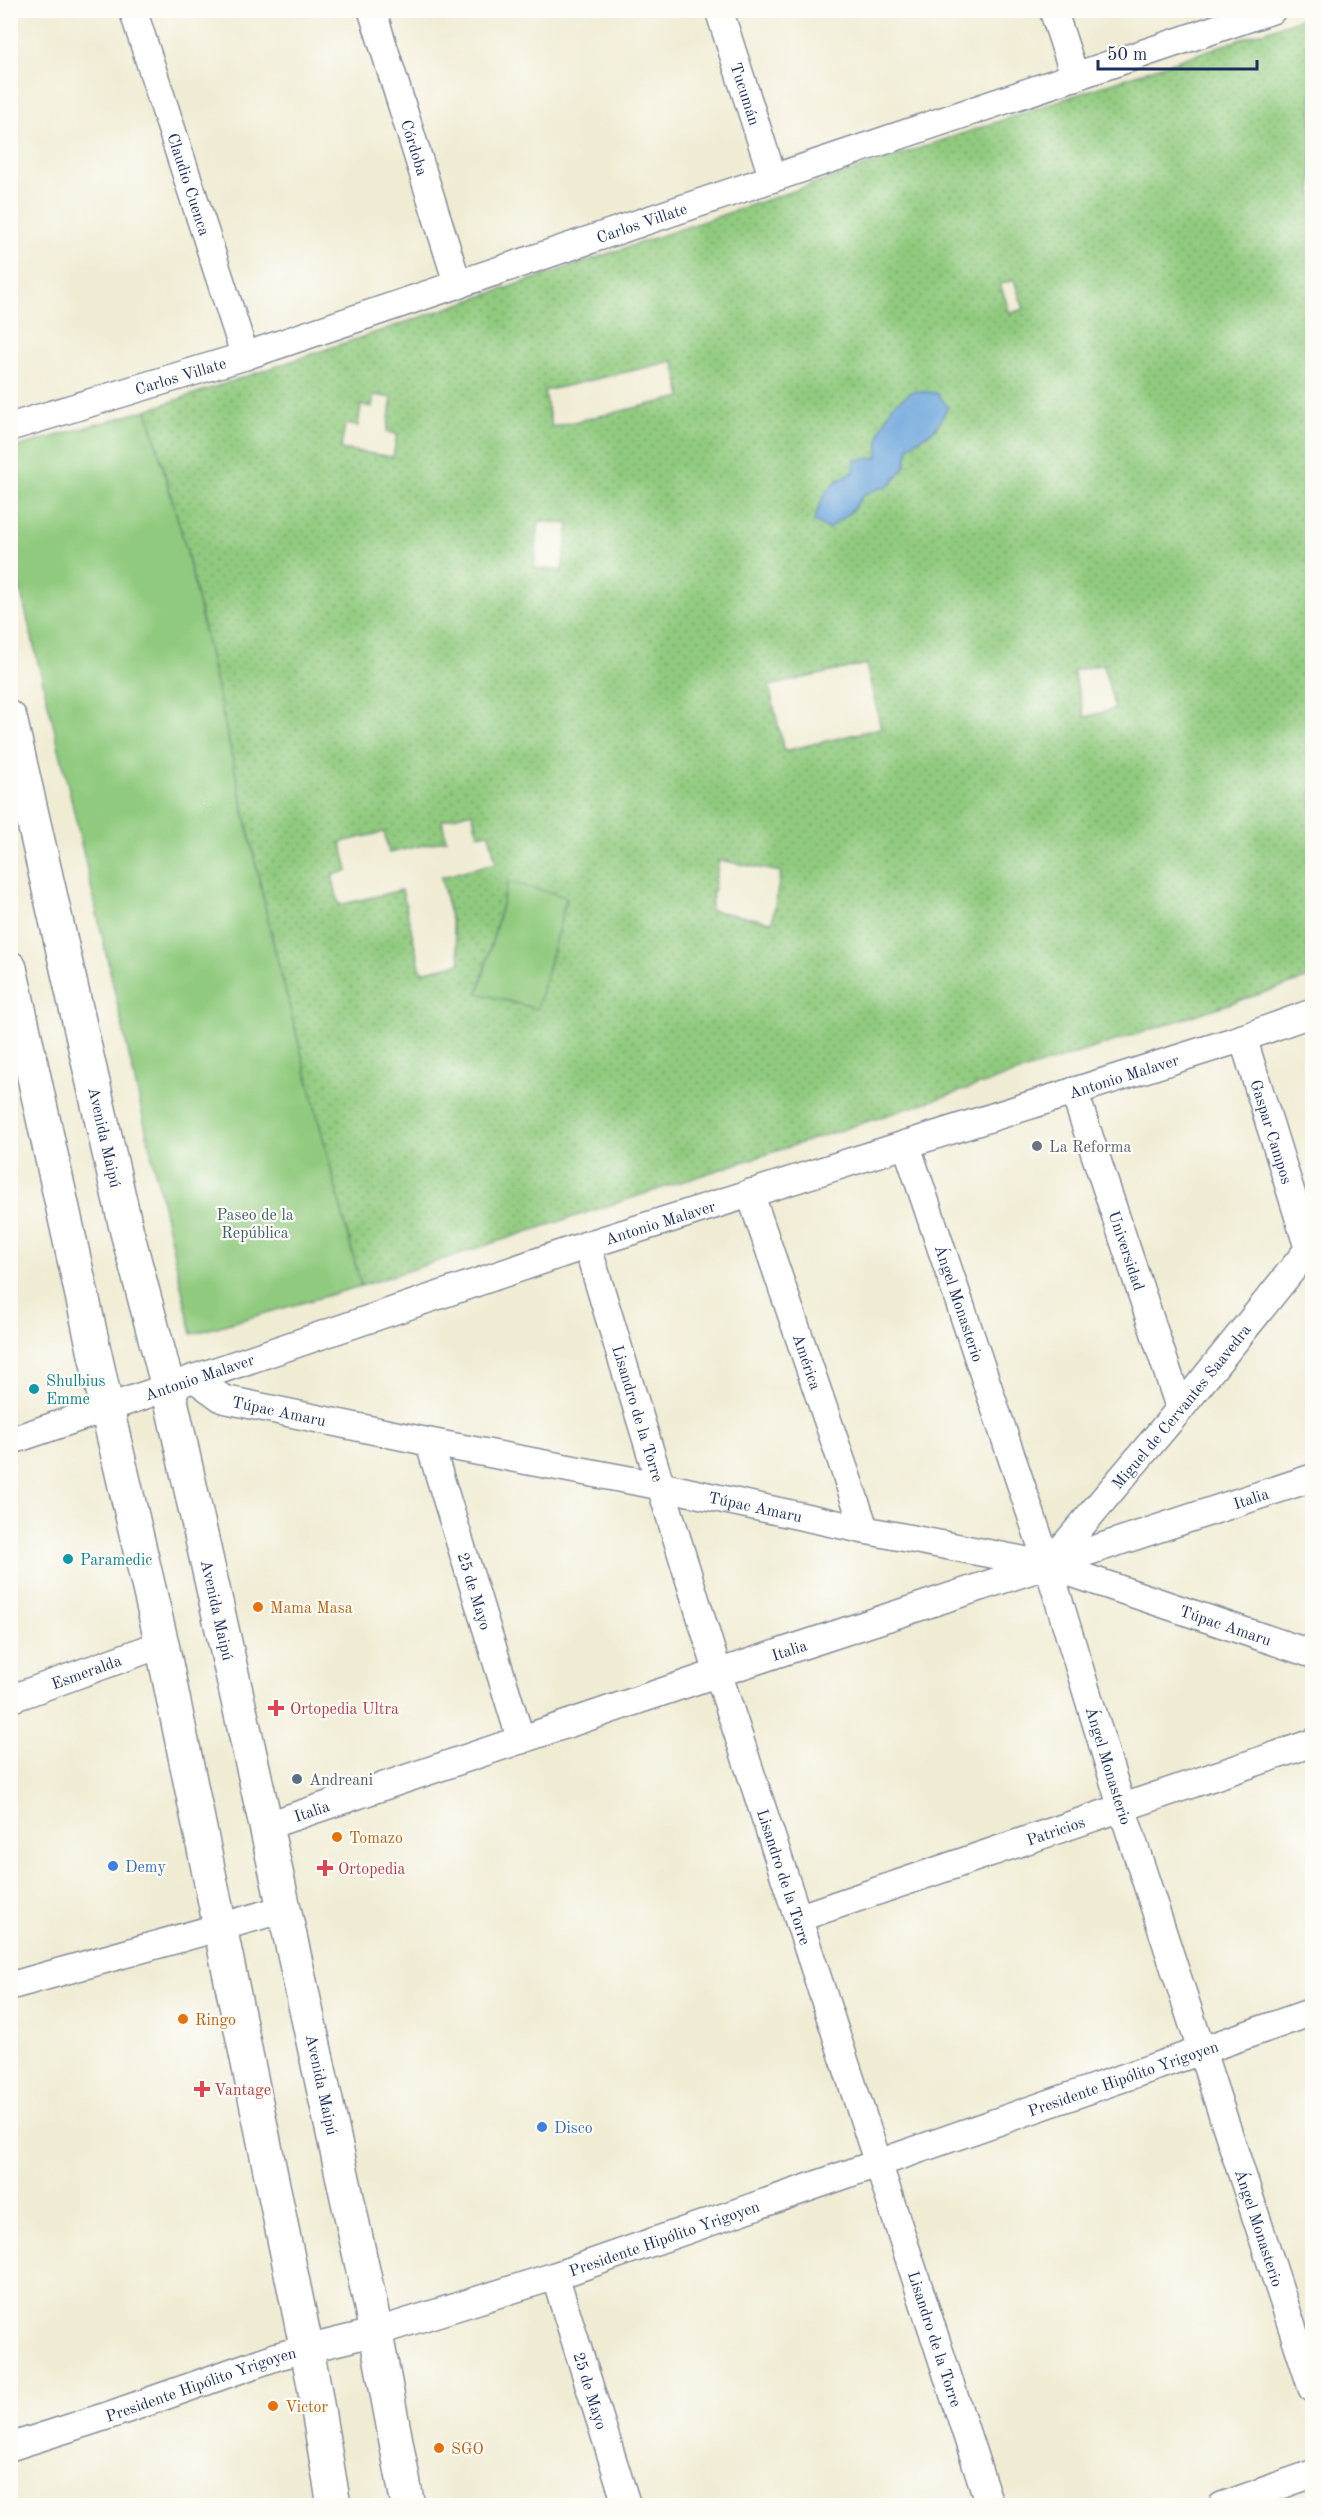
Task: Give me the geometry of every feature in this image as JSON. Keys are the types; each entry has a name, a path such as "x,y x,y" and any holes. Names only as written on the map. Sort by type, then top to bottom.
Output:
{"main road":[{"name":"Avenida Maipú","path":"10,718 126,1232 181,1382 266,1826 376,2332 408,2505"},
{"path":"10,968 107,1409 162,1644 306,2349 334,2505"}],"street":[{"name":"Claudio Cuenca","path":"133,10 245,356"},
{"name":"Córdoba","path":"372,10 458,285"},
{"name":"Tucumán","path":"719,10 773,178"},
{"path":"1053,10 1075,77"},
{"name":"Carlos Villate","path":"10,427 245,356 1272,10"},
{"name":"Antonio Malaver","path":"10,1441 588,1245 1243,1038 1312,1013"},
{"name":"Gaspar Campos","path":"1243,1038 1311,1251"},
{"name":"Universidad","path":"1074,1091 1180,1409"},
{"name":"Ángel Monasterio","path":"906,1144 1048,1565 1122,1808 1312,2388"},
{"name":"América","path":"750,1193 865,1530"},
{"name":"Lisandro de la Torre","path":"588,1245 718,1673 990,2505"},
{"name":"Miguel de Cervantes Saavedra","path":"1048,1565 1311,1251"},
{"name":"Túpac Amaru","path":"181,1382 223,1399 1048,1565 1312,1654"},
{"name":"25 de Mayo","path":"429,1442 521,1740"},
{"name":"Italia","path":"266,1826 718,1673 1312,1478"},
{"name":"Esmeralda","path":"10,1700 162,1644"},
{"name":"Patricios","path":"798,1918 1312,1743"},
{"path":"10,1986 284,1909"},
{"name":"Presidente Hipólito Yrigoyen","path":"10,2447 278,2356 376,2332 555,2276 1312,2012"},
{"name":"25 de Mayo","path":"555,2276 627,2505"},
{"path":"1222,2505 1312,2474"}],"green space":[{"path":"1312,15 1312,977 361,1286 273,942 187,552 147,410","holes":["1014,280 1024,309 1010,313 1000,284","674,361 682,397 552,427 544,391","374,395 392,398 387,432 397,434 393,457 341,449 345,424 358,426 361,405 372,407","935,429 909,446 905,467 890,485 864,493 851,512 837,480 878,457 880,432","539,521 569,524 562,571 534,568","866,664 881,728 784,751 769,686","1103,664 1115,709 1085,717 1073,671","472,812 478,835 489,833 496,863 441,877 461,963 421,972 402,890 339,905 332,875 348,871 341,842 384,832 389,853 446,840 442,820","719,860 781,872 772,922 710,910","508,882 567,897 537,1009 478,993"]},
{"name":"Paseo de la República","path":"147,410 187,552 273,942 361,1286 192,1334 68,785 11,552 10,449"},
{"path":"508,881 567,897 537,1010 478,994"}],"water":[{"path":"913,391 937,393 948,407 935,429 909,446 905,467 890,485 864,494 851,511 828,529 814,521 827,491 845,476 854,472 855,460 878,457 880,432 892,406"}],"place":[{"name":"La Reforma","path":"1037,1146"},
{"name":"Shulbius Emme","path":"34,1389"},
{"name":"Paramedic","path":"68,1559"},
{"name":"Mama Masa","path":"258,1607"},
{"name":"Ortopedia Ultra","path":"276,1708"},
{"name":"Andreani","path":"297,1779"},
{"name":"Tomazo","path":"337,1837"},
{"name":"Demy","path":"113,1866"},
{"name":"Ortopedia","path":"325,1868"},
{"name":"Ringo","path":"183,2019"},
{"name":"Vantage","path":"202,2089"},
{"name":"Disco","path":"542,2127"},
{"name":"Victor","path":"273,2406"},
{"name":"SGO","path":"439,2448"}]}
